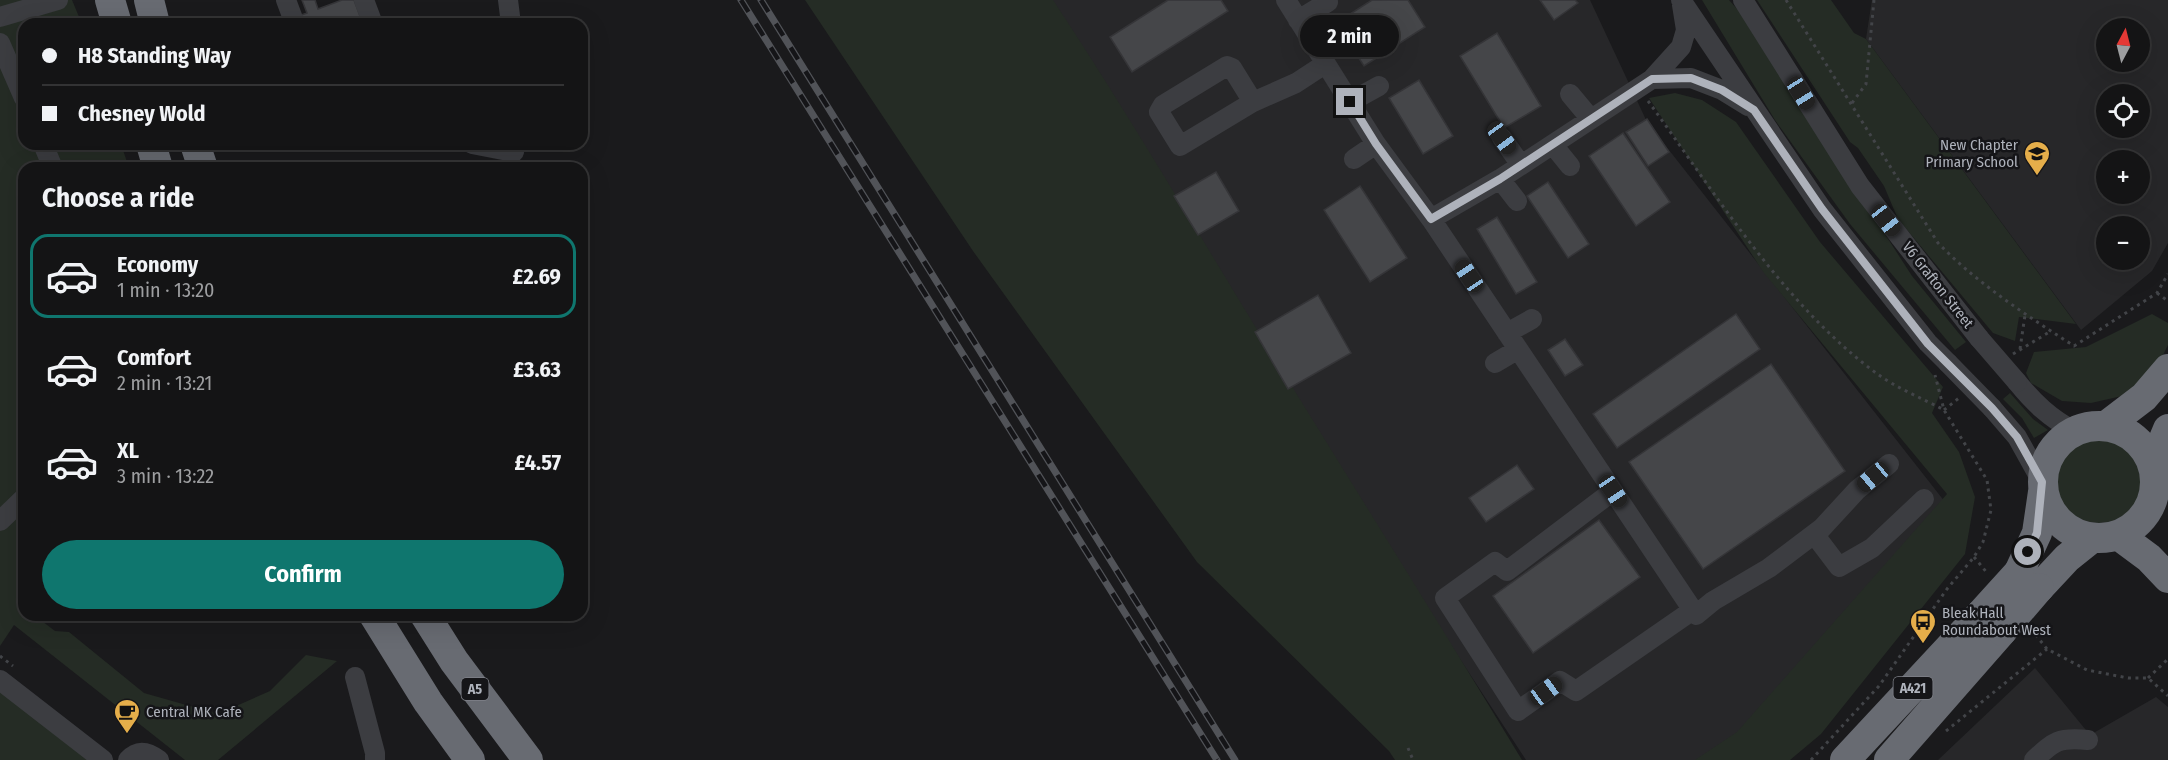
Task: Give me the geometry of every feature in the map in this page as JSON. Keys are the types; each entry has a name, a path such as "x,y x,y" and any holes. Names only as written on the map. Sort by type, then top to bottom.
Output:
{"highway":[{"path":"110,0 115,18"},
{"path":"149,0 154,18"},
{"path":"2106,426 2144,397 2168,369"},
{"path":"2074,431 2106,426 2121,430 2135,439 2146,451 2168,520"},
{"name":"A421","path":"2029,580 2105,537 2133,527 2145,514 2153,498 2154,473 2168,429"},
{"name":"A421","path":"1889,760 2002,623 2029,580 2037,533 2044,466 2051,452 2061,440 2074,431"},
{"path":"2043,487 2049,509 2060,523 2074,533 2105,537 2150,558 2168,578"},
{"path":"378,621 428,702 470,760"},
{"name":"A5","path":"429,621 454,661 528,760"},
{"name":"A421","path":"1845,760 2002,623"}],"street":[{"path":"286,0 293,18"},
{"path":"364,0 371,18"},
{"path":"508,0 511,18"},
{"path":"1286,0 1376,144 1431,219 1696,615 1713,601 1769,568 1814,534 1857,490 1889,464"},
{"path":"1431,219 1500,179 1645,84 1681,47 1686,30 1681,0"},
{"path":"1681,0 1822,209 1928,344 1992,408 2017,437 2043,487"},
{"name":"V6 Grafton Street","path":"1743,0 1860,186 1979,338 2038,407 2054,420 2074,431"},
{"path":"0,18 52,1"},
{"path":"1298,20 1328,2"},
{"path":"0,43 18,84"},
{"path":"1253,102 1232,68 1227,66 1163,105 1159,112 1180,146 1253,102 1296,83 1325,64"},
{"path":"1645,84 1691,78 1722,90 1754,110"},
{"path":"1350,102 1379,86"},
{"path":"1570,94 1590,118"},
{"path":"1502,138 1521,165"},
{"path":"1354,159 1376,144"},
{"path":"1553,145 1569,166"},
{"path":"1500,179 1516,201"},
{"path":"1507,333 1532,319"},
{"path":"1495,363 1517,350"},
{"path":"1613,491 1508,572 1495,562 1445,598 1518,711 1560,681 1575,691 1693,610"},
{"path":"1814,534 1839,567 1872,548 1924,499"},
{"path":"0,521 18,504"},
{"path":"355,677 375,760"},
{"path":"0,680 103,760"},
{"path":"2034,760 2054,741 2071,738 2088,740"},
{"path":"128,760 134,753 142,752 151,754 159,760"}],"path":[{"path":"1786,0 1938,243 1960,265 2025,314 2074,346 2157,293 2168,274"},
{"path":"1852,104 1866,84 1874,0"},
{"path":"1645,84 1783,285 1844,346 1878,374 1944,410 1987,480 1991,510 1983,542 1974,557 1947,589 1879,686 1810,760"},
{"path":"2157,293 2168,301"},
{"path":"2025,314 2020,349 2050,331"},
{"path":"1974,557 1989,575"},
{"path":"2002,623 2087,670 2128,678 2148,678 2168,696"},
{"path":"1939,738 1972,708 2047,649"},
{"path":"2148,678 2168,659"},
{"path":"1407,748 1413,760"}],"shaded area":[{"path":"0,0 72,0 80,18 18,18 18,150 123,150 127,162 18,162 18,621 42,621 55,631 69,632 144,693 218,714 270,691 306,655 337,661 218,760 185,760 14,625 0,646"},
{"path":"805,0 1053,0 1136,130 1522,760 1395,760 1389,751 1197,562 973,251"},
{"path":"1048,0 1590,0 1647,122 1945,502 1738,734 1699,760 1526,760 1288,396"},
{"path":"1702,0 1729,0 1746,19 1912,276 1966,342 1955,350 1850,224 1775,120"},
{"path":"1757,0 1831,0 1854,33 1866,39 2076,324 2019,317 2015,341 1993,333 1898,219 1884,186 1858,148 1850,142"},
{"name":"New Chapter Primary School","path":"1872,0 2168,0 2168,243 2152,271 2081,330 1866,39"},
{"path":"1675,93 1702,100 1736,122 1820,242 1943,387 1932,413 1959,452 1975,497 1965,554 1821,734 1790,760 1695,760 1737,732 1947,494 1764,273 1649,98"},
{"path":"2152,314 2168,323 2168,345 2156,369 2122,396 2091,403 2062,401 2031,383 2026,373 2034,352 2086,347"},
{"path":"2010,393 2033,419 2048,430 2034,438 2022,418 2003,399"},
{"path":"2099,435 2124,442 2136,454 2143,479 2136,504 2124,516 2099,523 2074,516 2062,504 2055,479 2062,454 2074,442"},
{"path":"2035,668 2090,735 2156,697 2168,707 2168,760 1938,760"},
{"path":"0,680 89,760 0,760"}],"building":[{"path":"302,0 315,0 318,9 342,0 354,0 361,18 296,17 307,13"},
{"path":"1168,0 1221,0 1228,11 1132,72 1110,37"},
{"path":"1372,0 1408,0 1425,27 1364,66 1336,23"},
{"path":"1540,0 1575,0 1578,3 1554,20"},
{"path":"1497,33 1541,106 1504,128 1460,56"},
{"path":"1419,80 1453,136 1423,154 1389,98"},
{"path":"1647,119 1669,152 1648,166 1626,132"},
{"path":"1623,133 1670,202 1636,226 1589,156"},
{"path":"1216,172 1239,211 1198,235 1174,196"},
{"path":"1548,182 1589,244 1568,258 1527,196"},
{"path":"1360,186 1407,258 1370,282 1324,210"},
{"path":"1497,217 1537,282 1516,294 1477,229"},
{"path":"1318,295 1351,353 1288,389 1255,332"},
{"path":"1736,314 1760,349 1617,448 1593,414"},
{"path":"1565,339 1583,365 1565,376 1548,350"},
{"path":"1771,364 1845,471 1703,569 1629,462"},
{"path":"1517,465 1534,489 1486,522 1469,498"},
{"path":"1599,520 1640,577 1533,653 1493,596"}],"railway":[{"path":"741,0 1217,760"},
{"path":"761,0 1235,760"}],"place":[{"name":"New Chapter Primary School","path":"2037,177"},
{"name":"Bleak Hall Roundabout West","path":"1923,645"},
{"name":"Central MK Cafe","path":"127,735"}],"route":[{"path":"1350,102 1376,144 1431,219 1500,179 1652,79 1691,78 1722,90 1754,110 1822,209 1928,344 1992,408 2017,437 2042,482 2043,492 2037,533 2028,552"}]}
